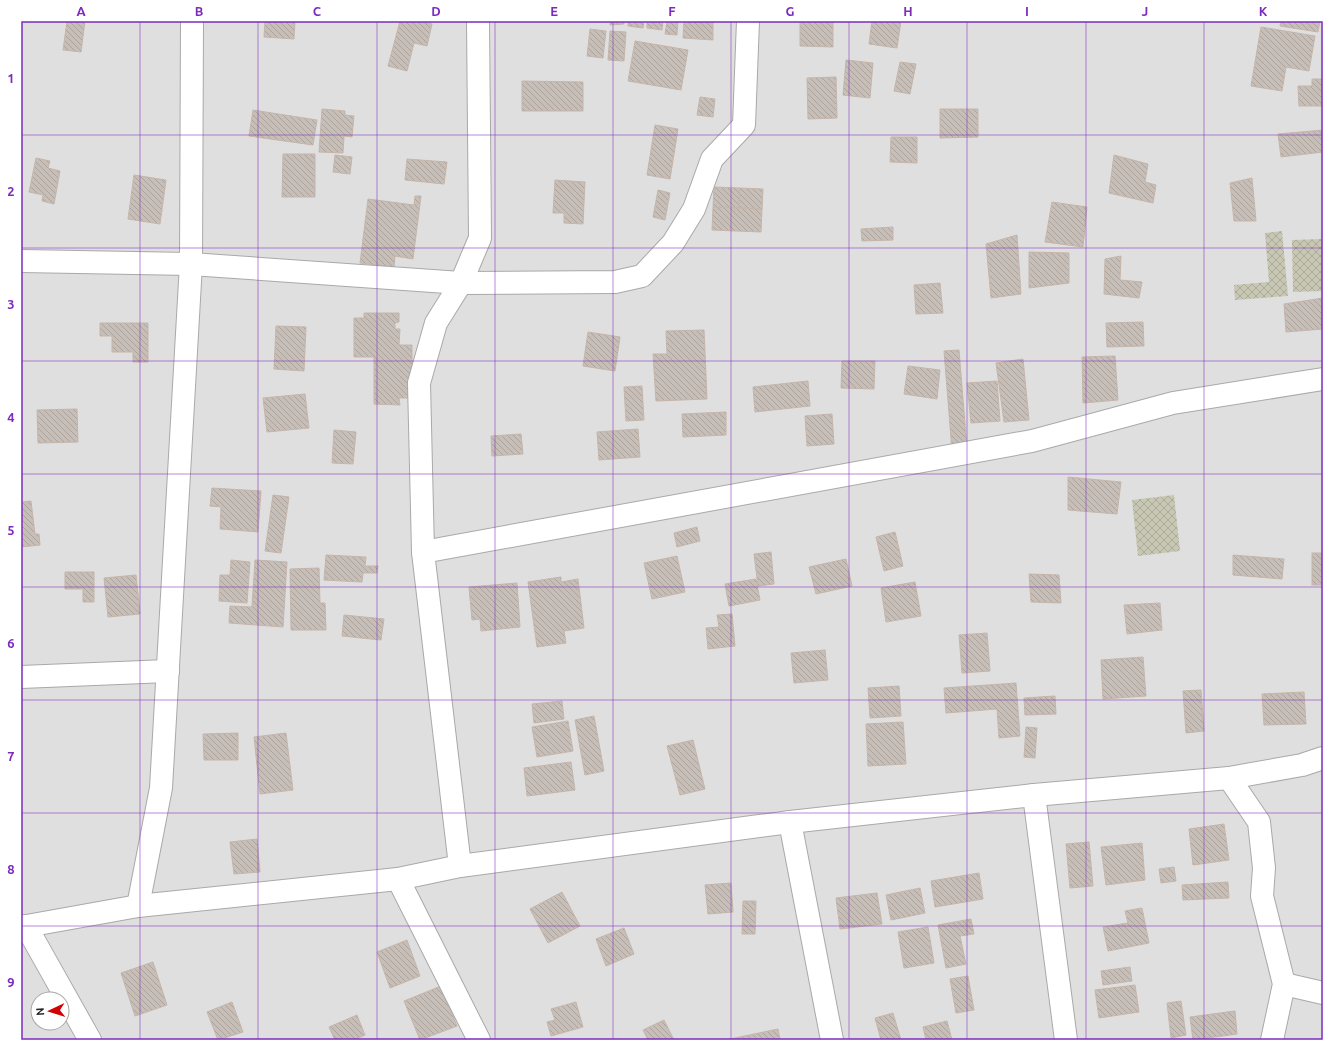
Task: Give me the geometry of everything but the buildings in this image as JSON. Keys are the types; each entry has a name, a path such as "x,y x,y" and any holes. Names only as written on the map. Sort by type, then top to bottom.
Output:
{"street":[{"path":"138,906 161,788 191,264 192,21"},
{"path":"460,866 423,552 419,383 436,323 461,283 480,238 478,21"},
{"path":"21,261 191,264 461,283 615,282 642,276 673,243 694,209 712,159 744,125 748,21"},
{"path":"423,552 1032,441 1173,403 1323,379"},
{"path":"21,677 168,671"},
{"path":"90,1040 23,926 138,906 398,879 460,866 790,822 1034,795 1229,778 1302,765 1323,758"},
{"path":"1229,778 1259,822 1264,868 1262,896 1284,984 1272,1040"},
{"path":"1034,795 1066,1040"},
{"path":"790,822 832,1040"},
{"path":"398,879 479,1040"},
{"path":"1284,984 1323,993"}],"shaded area":[{"path":"21,21 1323,21 1323,1040 21,1040"},
{"path":"1282,231 1288,296 1235,300 1234,285 1269,282 1265,233"},
{"path":"1323,239 1323,291 1293,292 1292,240"},
{"path":"1174,495 1180,551 1138,556 1132,500"}]}
